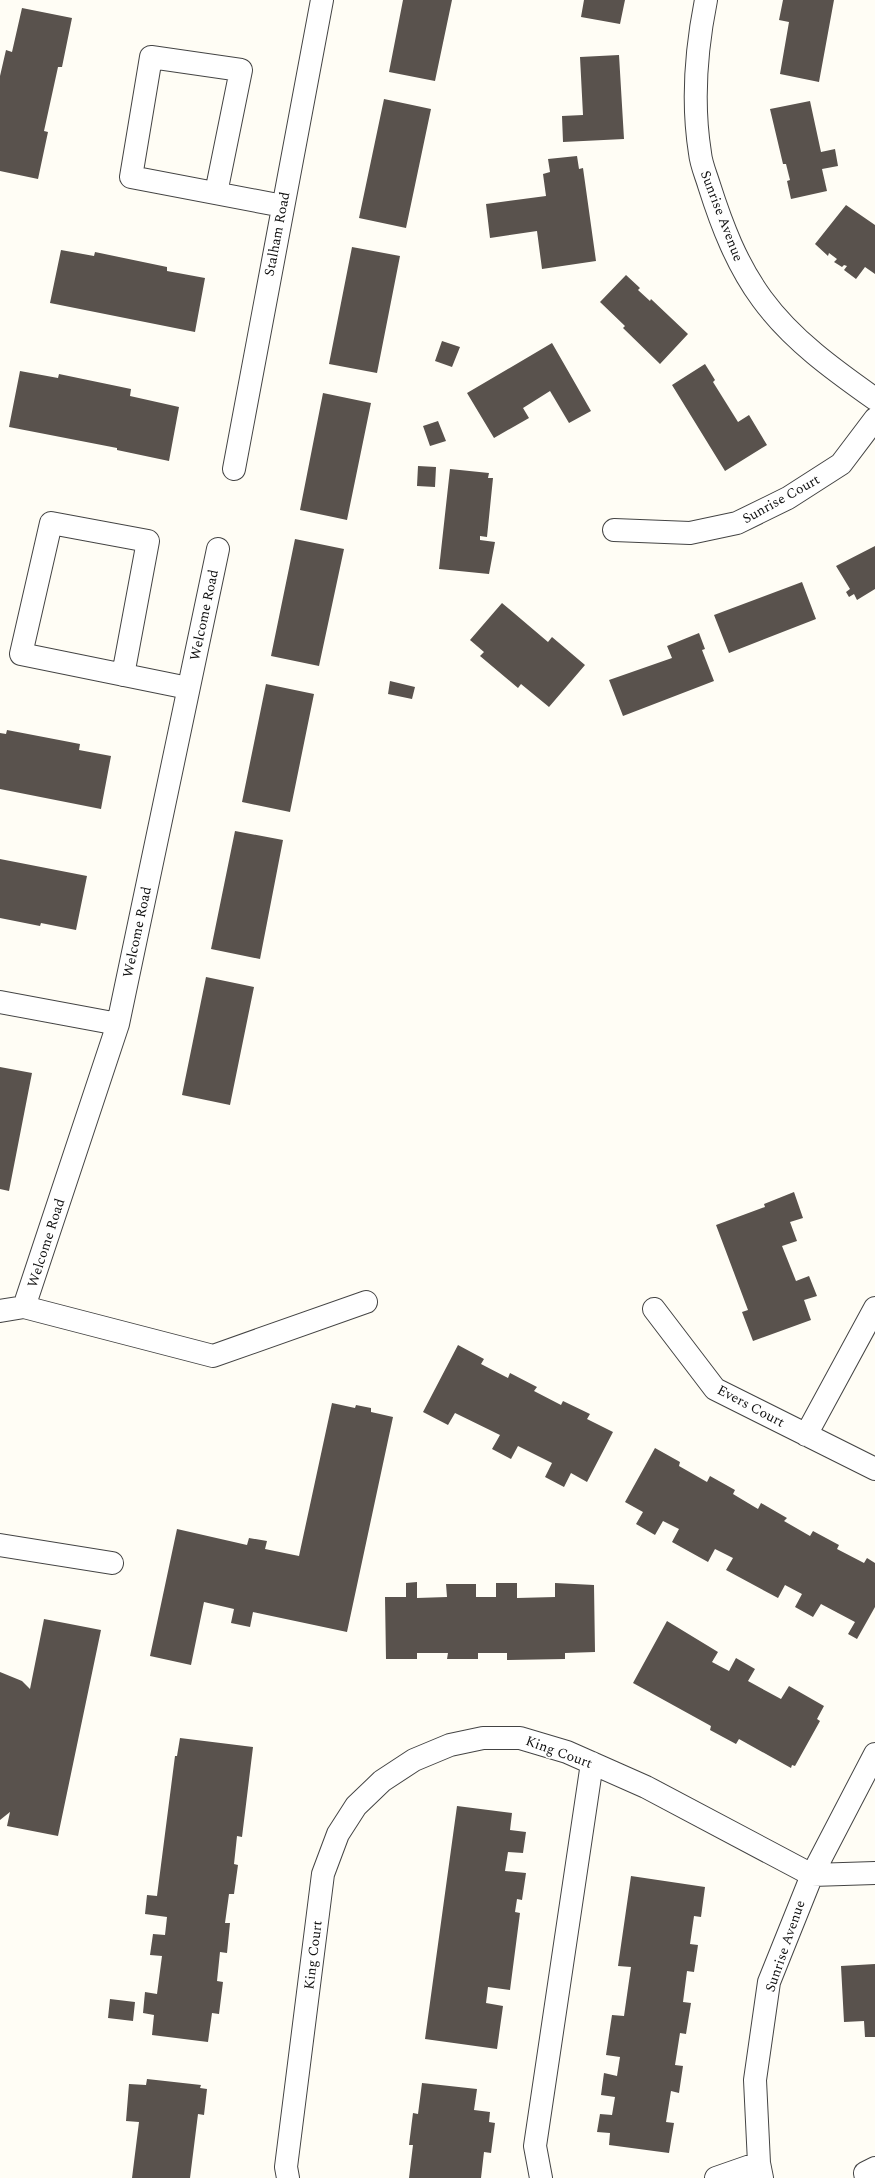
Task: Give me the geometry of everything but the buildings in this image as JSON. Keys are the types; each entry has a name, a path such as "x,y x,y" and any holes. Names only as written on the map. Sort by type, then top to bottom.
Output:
{"street":[{"name":"Stalham Road","path":"234,469 282,206 322,0"},
{"name":"Sunrise Avenue","path":"706,0 695,93 700,154 716,208 737,260 763,300 789,330 831,368 875,399"},
{"path":"216,193 241,70 151,57 131,177 282,206"},
{"name":"Sunrise Court","path":"614,530 690,533 737,523 788,498 841,464 875,419"},
{"path":"123,675 148,541 51,523 21,654 123,675 188,688"},
{"name":"Welcome Road","path":"24,1307 118,1024 218,549"},
{"path":"0,1002 118,1024"},
{"path":"0,1311 24,1307 213,1356 366,1302"},
{"path":"806,1435 875,1308"},
{"name":"Evers Court","path":"654,1309 715,1389 875,1469"},
{"path":"0,1545 112,1563"},
{"name":"King Court","path":"288,2178 286,2167 323,1874 338,1834 356,1806 382,1781 414,1760 450,1745 483,1738 520,1738 567,1752 646,1787 812,1875 875,1873"},
{"name":"Sunrise Avenue","path":"760,2170 755,2080 769,1982 812,1875 875,1754"},
{"path":"541,2178 535,2146 592,1763"},
{"path":"866,2178 865,2173 875,2168"},
{"path":"716,2178 760,2170"}]}
